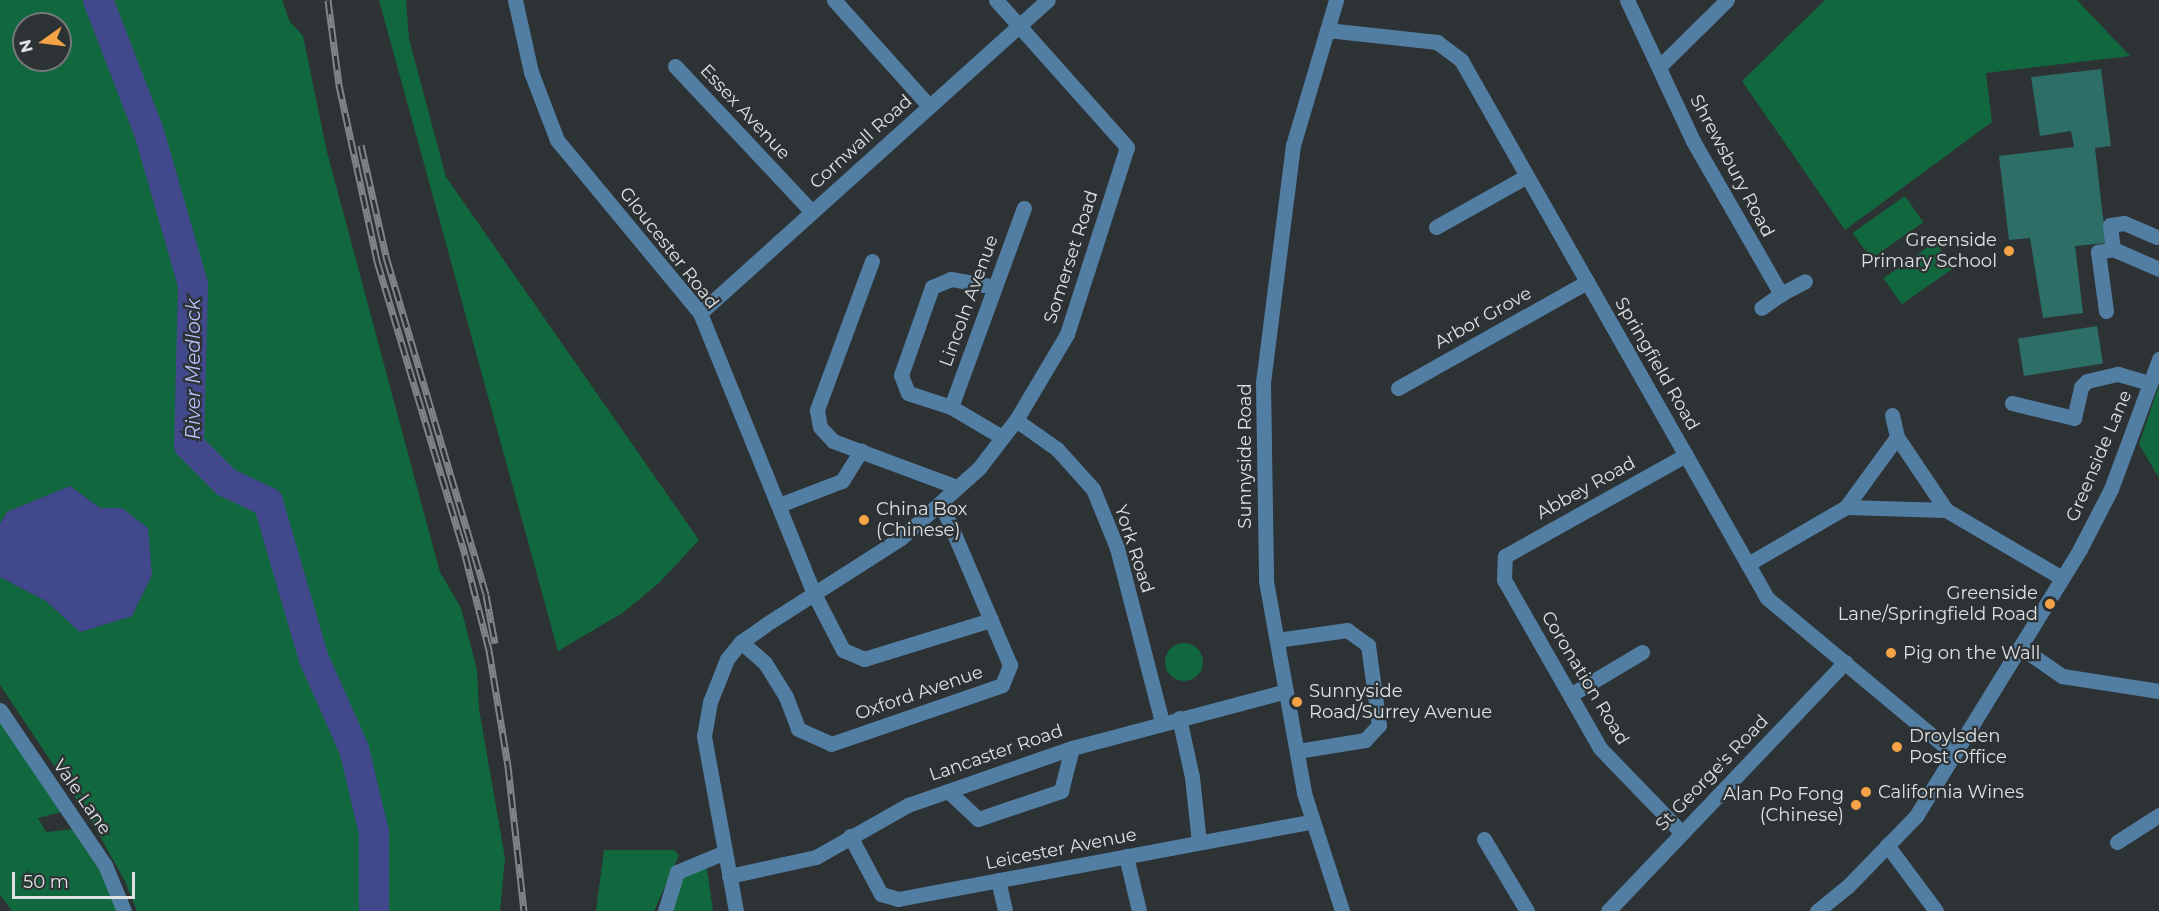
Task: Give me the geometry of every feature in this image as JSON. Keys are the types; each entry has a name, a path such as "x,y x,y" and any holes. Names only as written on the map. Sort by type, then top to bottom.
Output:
{"street":[{"name":"Gloucester Road","path":"515,0 531,72 557,140 700,313 814,594 843,650 864,659 991,620"},
{"path":"834,0 929,106"},
{"name":"Somerset Road","path":"736,911 704,736 717,678 741,642 901,538 979,468 1016,420 1067,334 1127,147 996,0"},
{"name":"Cornwall Road","path":"700,313 1048,0"},
{"name":"Sunnyside Road","path":"1336,0 1293,145 1263,383 1266,581 1297,751 1313,821 1342,911"},
{"name":"Shrewsbury Road","path":"1627,0 1660,66 1693,141 1780,294"},
{"path":"1660,66 1727,0"},
{"name":"Springfield Road","path":"1327,30 1437,42 1461,60 1767,598 1954,754"},
{"name":"Essex Avenue","path":"675,66 812,212"},
{"path":"1436,227 1527,176"},
{"name":"Lincoln Avenue","path":"951,407 1024,208"},
{"path":"2113,249 2110,225 2124,223 2157,237"},
{"path":"2106,311 2098,252 2113,249 2159,269"},
{"path":"872,261 816,410 820,427 833,441 957,487"},
{"path":"995,287 951,279 932,287 901,375 908,393 951,407 1002,437"},
{"path":"1761,308 1780,294 1805,281"},
{"name":"Arbor Grove","path":"1398,388 1587,282"},
{"name":"Greenside Lane","path":"1817,911 1916,816 2062,578 2110,489 2159,359"},
{"path":"2012,403 2074,418 2081,387 2087,381 2118,374 2150,383"},
{"path":"1892,415 1897,437 1946,510 2062,578"},
{"name":"York Road","path":"1016,420 1058,448 1093,489 1117,548 1162,722"},
{"path":"1748,564 1846,507 1897,437"},
{"path":"779,505 842,481 861,452"},
{"name":"Abbey Road","path":"1505,556 1686,454"},
{"name":"Oxford Avenue","path":"741,642 765,663 786,697 798,729 831,744 1002,685 1010,665 941,503"},
{"path":"1846,507 1946,510"},
{"name":"Coronation Road","path":"1505,556 1504,580 1600,748 1682,833"},
{"path":"1277,640 1347,630 1368,645 1379,725 1365,740 1297,751"},
{"path":"2020,647 2062,676 2159,691"},
{"path":"1570,695 1642,652"},
{"name":"St George's Road","path":"1608,911 1845,662"},
{"name":"Lancaster Road","path":"729,876 816,857 908,805 1072,747 1286,691"},
{"name":"Vale Lane","path":"0,710 105,865 124,911"},
{"path":"1179,718 1192,777 1199,842"},
{"path":"948,790 978,819 1061,791 1072,747"},
{"path":"2117,842 2159,815"},
{"name":"Leicester Avenue","path":"850,836 881,894 898,899 1313,821"},
{"path":"1484,839 1527,911"},
{"path":"1887,845 1936,911"},
{"path":"665,911 677,872 725,852"},
{"path":"1126,856 1139,911"},
{"path":"998,880 1005,911"}],"green space":[{"path":"0,0 282,0 290,22 303,36 327,152 440,572 461,608 477,670 479,709 505,858 500,911 137,911 125,881 93,824 0,685 0,577 46,601 80,632 132,616 152,575 123,508 100,508 70,486 7,512 0,524"},
{"path":"379,0 406,0 409,39 446,177 699,540 660,582 624,612 558,651"},
{"path":"1825,0 2077,0 2130,56 1986,73 1992,122 1845,230 1742,81"},
{"path":"1905,196 1923,222 1871,259 1853,233"},
{"path":"1935,242 1953,268 1902,304 1883,278"},
{"path":"2159,385 2159,478 2139,444"},
{"path":"1184,643 1197,649 1203,662 1197,675 1184,681 1171,675 1165,662 1171,649"},
{"path":"0,723 61,812 38,818 46,832 74,829 105,879 117,911 12,911 0,895"},
{"path":"604,850 674,850 679,855 654,911 596,911"},
{"path":"706,863 713,911 671,911 682,879"}],"water":[{"path":"70,486 100,508 122,508 148,528 152,575 132,616 80,632 46,601 0,577 0,524 7,512"}],"building":[{"path":"2101,69 2111,146 2095,148 2106,243 2075,246 2083,313 2043,318 2030,238 2009,240 1999,156 2074,147 2071,131 2040,136 2031,77"},
{"path":"2097,326 2103,364 2024,376 2018,339"}],"waterway":[{"name":"River Medlock","path":"98,0 149,132 193,284 189,445 226,482 268,502 314,659 354,749 374,832 374,911"}],"railway":[{"path":"328,0 339,85 377,261 465,555 489,650 508,766 524,911"},
{"path":"361,145 387,260 486,595 495,643"}],"place":[{"name":"Greenside Primary School","path":"2009,251"},
{"name":"China Box (Chinese)","path":"864,520"},
{"name":"Greenside Lane/Springfield Road","path":"2050,604"},
{"name":"Pig on the Wall","path":"1891,653"},
{"name":"Sunnyside Road/Surrey Avenue","path":"1297,702"},
{"name":"Droylsden Post Office","path":"1897,747"},
{"name":"California Wines","path":"1866,792"},
{"name":"Alan Po Fong (Chinese)","path":"1856,805"}]}
